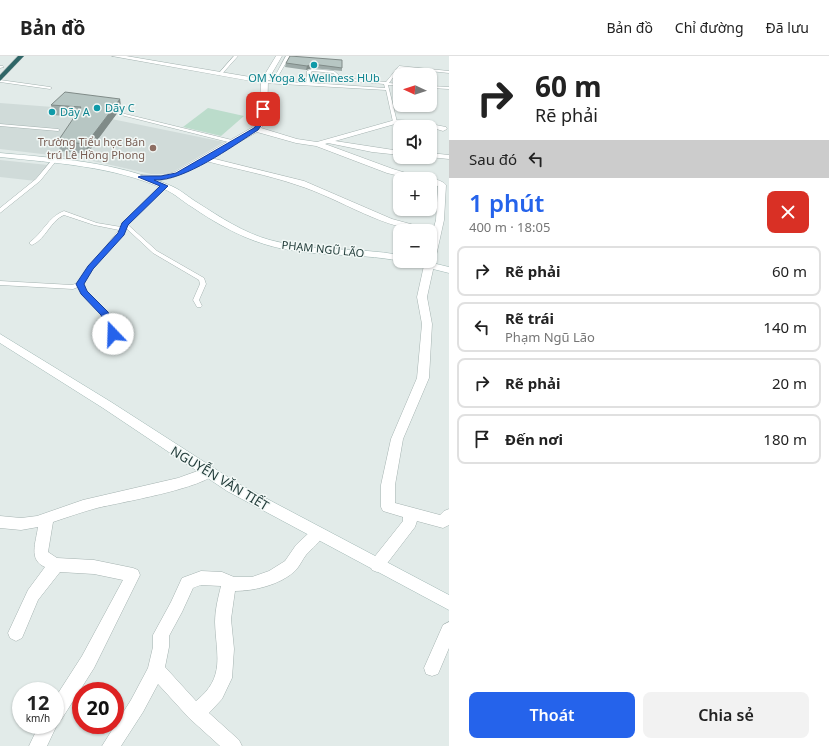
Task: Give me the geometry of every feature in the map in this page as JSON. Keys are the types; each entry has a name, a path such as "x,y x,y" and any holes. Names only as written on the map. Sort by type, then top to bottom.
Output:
{"highway":[{"path":"1,68 11,56"},
{"path":"0,80 21,56"}],"street":[{"path":"115,56 265,81"},
{"path":"141,177 161,178 178,174 256,129 262,120 265,81 279,56"},
{"path":"318,144 393,123"},
{"path":"437,128 443,129"},
{"path":"256,129 296,141 318,144 395,172"},
{"path":"328,142 393,152"},
{"name":"PHẠM NGŨ LÃO","path":"0,155 54,161 141,177 164,186 232,227 270,243 393,257"},
{"path":"437,156 449,158"},
{"path":"206,159 301,183 389,221 400,224"},
{"path":"437,184 442,186 440,220 437,226"},
{"path":"437,265 449,270"},
{"path":"429,268 422,297 428,324 423,378 397,439 388,485 388,507 443,522 449,515"},
{"name":"NGUYỄN VĂN TIẾT","path":"0,338 108,405 209,472 318,534 449,603"},
{"path":"0,522 22,524 47,518 83,506 161,489 196,478 209,472"},
{"path":"377,565 410,523 410,512"},
{"path":"47,518 41,552 42,557 47,561 56,565 94,567 133,575 124,589 88,662 64,700"},
{"path":"111,746 137,706 156,670 161,647 161,635 177,607 187,583 202,578 222,579 229,582 252,584 274,576 290,566 301,550 318,534"},
{"path":"16,633 33,595 56,565"},
{"path":"195,712 209,702 220,690 226,649 222,626 229,582"},
{"path":"432,668 449,630"},
{"path":"156,670 195,712 233,746"},
{"path":"38,746 44,734"}],"lane":[{"path":"220,74 236,56"},
{"path":"265,81 276,77 288,56"},
{"path":"395,120 387,84 399,67 449,72"},
{"path":"309,85 309,71 329,71 334,72 341,79 393,84"},
{"path":"329,71 330,86"},
{"path":"0,80 50,88"},
{"path":"265,81 388,89"},
{"path":"437,87 449,88"},
{"path":"122,114 234,142"},
{"path":"0,125 58,130"},
{"path":"0,211 38,180 54,161"},
{"path":"0,283 73,287 80,284 90,268 124,227 164,186"},
{"path":"32,243 42,237 48,224 59,214 64,213 96,224 124,227 155,252 202,279 203,284 196,300 199,306"},
{"path":"80,284 84,292 105,314 113,334"}],"shaded area":[{"path":"0,103 53,107 224,142 173,172 164,174 151,174 84,159 0,149"},
{"path":"0,160 48,165 36,181 0,177"}],"green space":[{"path":"208,108 244,116 221,136 183,127"}],"building":[{"path":"290,56 342,60 342,68 312,64 307,66 286,63"},
{"path":"65,92 120,99 86,144 58,141 81,107 51,105"}],"place":[{"name":"OM Yoga & Wellness HUb","path":"314,65"},
{"name":"Dãy C","path":"97,108"},
{"name":"Dãy A","path":"52,112"},
{"name":"Trường Tiểu học Bán trú Lê Hồng Phong","path":"153,148"}],"route":[{"path":"113,334 105,314 84,292 80,284 90,268 121,234 124,224 164,186 141,177 161,178 178,174 201,162 256,129 262,120 263,109"}]}
